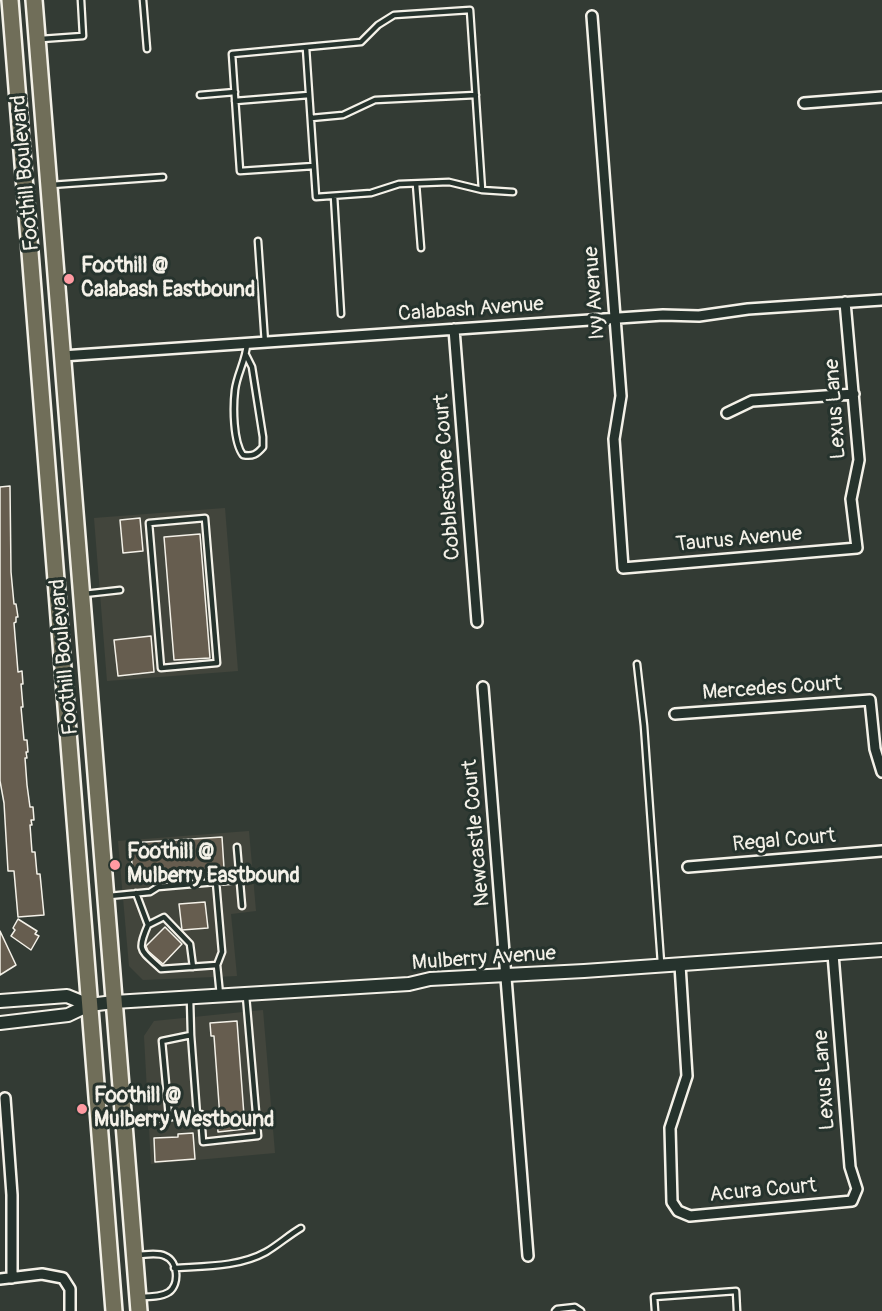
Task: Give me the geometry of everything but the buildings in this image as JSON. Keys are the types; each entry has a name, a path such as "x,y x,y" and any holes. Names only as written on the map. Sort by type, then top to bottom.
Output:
{"main road":[{"name":"Foothill Boulevard","path":"10,0 114,1311"},
{"name":"Foothill Boulevard","path":"34,0 139,1304"}],"street":[{"name":"Ivy Avenue","path":"592,16 621,396 614,439 623,568"},
{"path":"804,103 882,97"},
{"name":"Calabash Avenue","path":"62,356 663,315 699,316 748,309 882,300"},
{"name":"Lexus Lane","path":"845,302 859,460 851,499 857,548"},
{"name":"Cobblestone Court","path":"454,329 477,622"},
{"path":"727,413 752,401 854,394"},
{"name":"Taurus Avenue","path":"623,568 857,548"},
{"name":"Newcastle Court","path":"483,687 528,1256"},
{"name":"Mercedes Court","path":"675,714 870,700 874,749 882,772"},
{"name":"Regal Court","path":"688,867 882,852"},
{"name":"Mulberry Avenue","path":"0,1023 68,1015 89,1005 114,1002 409,984 430,979 680,965 882,950"},
{"name":"Lexus Lane","path":"833,954 850,1167 857,1189 852,1202"},
{"name":"Acura Court","path":"680,965 687,1076 670,1128 672,1202 678,1211 690,1216 852,1202"},
{"name":"Mulberry Avenue","path":"0,1001 67,996 89,1005"},
{"path":"4,1098 12,1195 12,1278"},
{"path":"0,1280 42,1274 63,1278 70,1289 70,1311"}],"lane":[{"path":"37,39 83,36 81,0"},
{"path":"143,0 147,49"},
{"path":"314,166 240,171 232,54 361,42 378,25 394,15 470,10 482,190"},
{"path":"306,48 316,197 371,193 399,184 448,182 482,190 513,192"},
{"path":"200,95 235,92"},
{"path":"235,100 309,95"},
{"path":"311,118 343,115 375,100 476,95"},
{"path":"48,185 164,177"},
{"path":"416,184 421,248"},
{"path":"334,196 341,314"},
{"path":"258,241 265,343"},
{"path":"246,355 252,367 263,437 263,447 257,454 251,456 243,455 239,449 235,427 235,389 246,355 247,344"},
{"path":"205,518 217,663 161,668 157,620 148,523 205,518"},
{"path":"81,594 120,590"},
{"path":"637,664 644,726 661,966"},
{"path":"237,847 242,906"},
{"path":"106,896 150,892 158,887 239,880"},
{"path":"216,882 222,952 217,964 220,995"},
{"path":"136,893 148,925"},
{"path":"193,967 190,944 164,917 148,925 140,943 141,949 161,969 193,967 217,964"},
{"path":"124,1122 201,1114 203,1142 258,1136 246,993"},
{"path":"190,997 197,1114"},
{"path":"169,1117 162,1041 191,1035"},
{"path":"174,1268 243,1261 267,1252 286,1236 301,1228"},
{"path":"135,1256 165,1256 171,1260 176,1281 170,1291 139,1304"},
{"path":"656,1311 654,1297 736,1292 737,1311"},
{"path":"555,1311 574,1307 580,1311"}],"shaded area":[{"path":"225,508 238,671 107,681 94,518"},
{"path":"249,831 256,911 231,914 237,976 143,980 129,966 118,841"},
{"path":"263,1010 275,1153 151,1164 144,1036 154,1021"}],"place":[{"name":"Foothill @ Calabash Eastbound","path":"69,279"},
{"name":"Foothill @ Mulberry Eastbound","path":"115,865"},
{"name":"Foothill @ Mulberry Westbound","path":"82,1109"}]}
